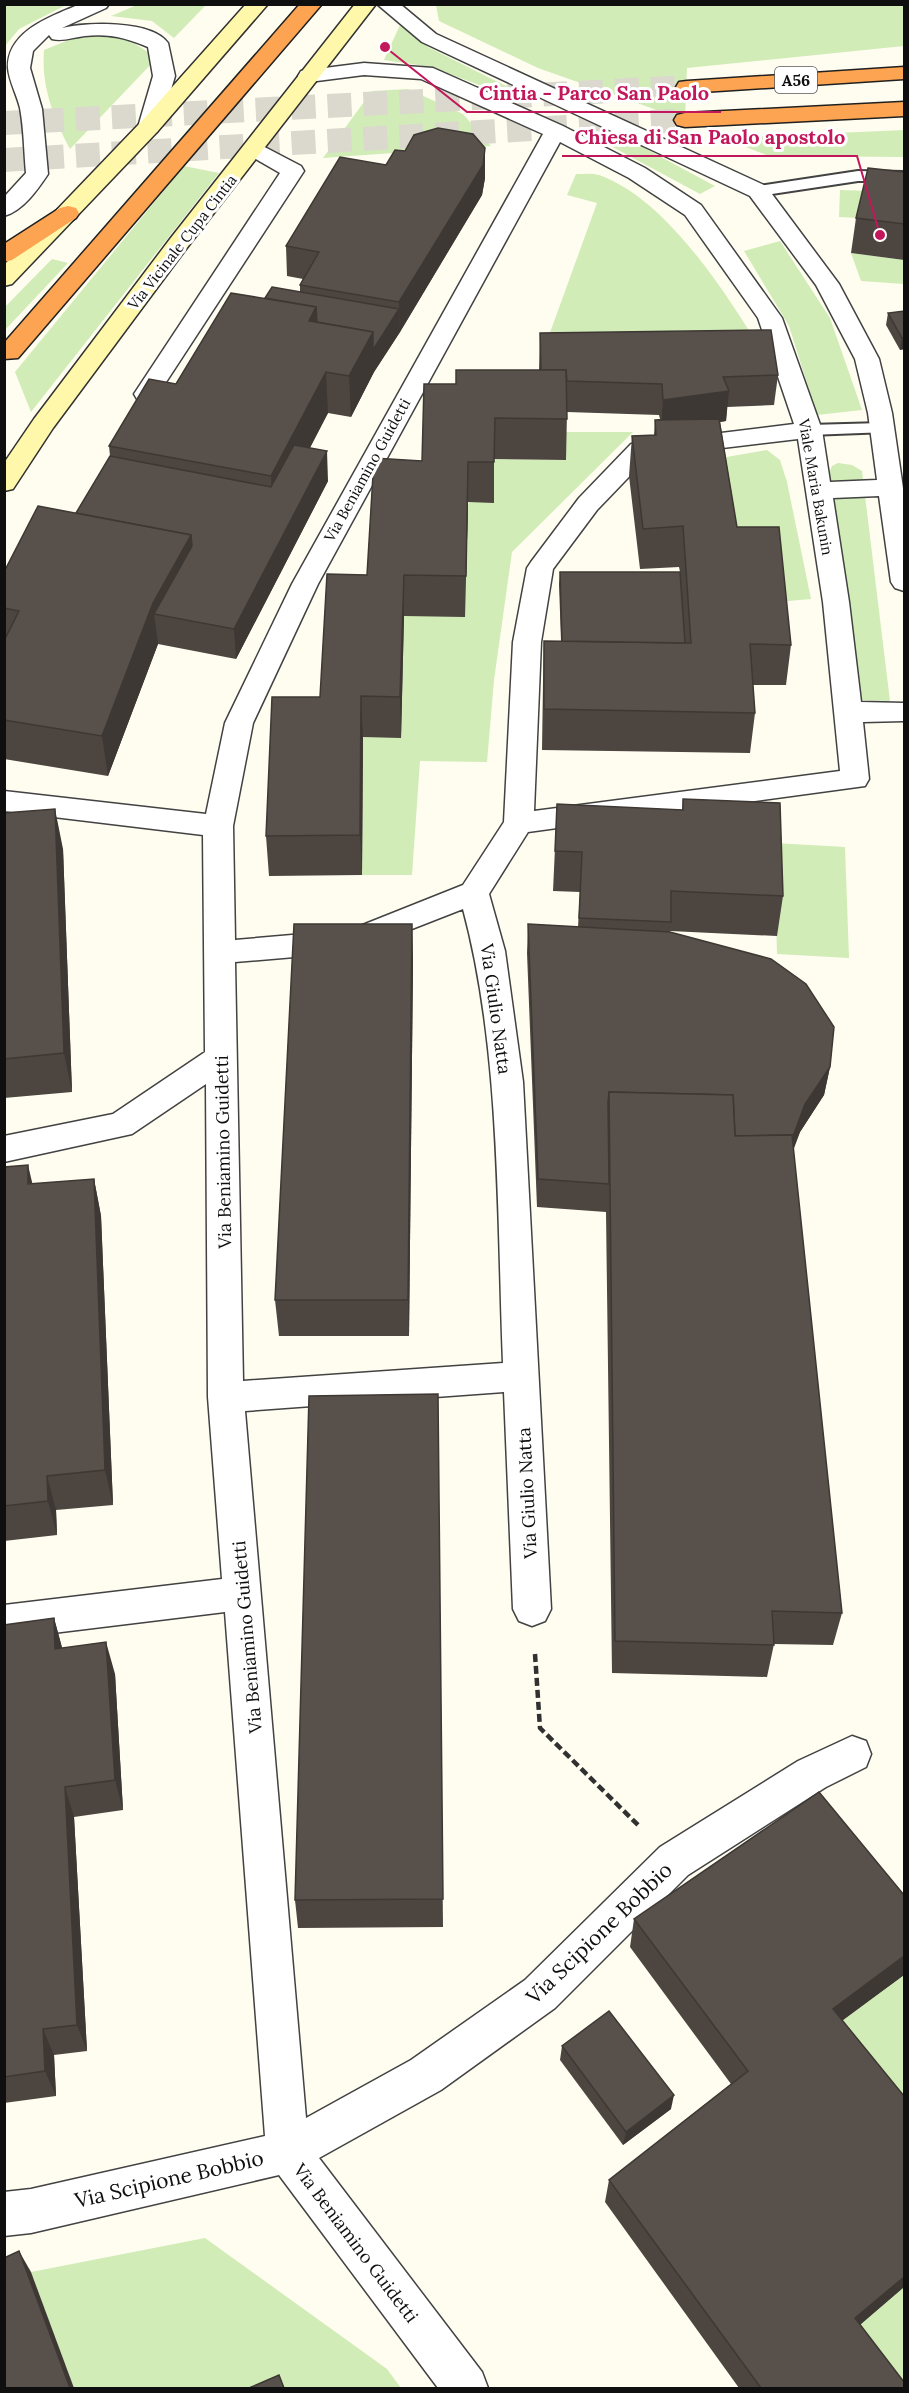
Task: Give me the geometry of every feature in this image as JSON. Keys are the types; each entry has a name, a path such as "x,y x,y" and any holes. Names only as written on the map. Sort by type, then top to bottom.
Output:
{"highway":[{"path":"9,353 312,4"},
{"name":"A56","path":"687,87 904,73"},
{"name":"A56","path":"685,120 904,108"},
{"path":"4,255 68,213"}],"main road":[{"path":"4,279 149,127 258,4"},
{"name":"Via Vicinale Cupa Cintia","path":"4,483 43,424 178,244 255,149 366,4"},
{"path":"10,432 43,424"}],"street":[{"path":"4,208 17,198 37,174 31,109 19,68 22,51 30,39 46,27 99,4"},
{"name":"Viale Maria Bakunin","path":"387,4 429,38 565,119 637,173 711,204 770,318 809,430 836,602 855,779 519,823"},
{"path":"22,51 61,34 86,28 113,28 157,43 166,62 165,74 149,127"},
{"name":"Viale Maria Bakunin","path":"309,76 364,69 425,73 508,110 565,119 758,190 828,284 867,359 893,428 889,488 904,582"},
{"name":"Via Beniamino Guidetti","path":"466,2388 288,2152 226,1397 218,826 239,723 305,584 565,119"},
{"path":"146,394 293,171 255,149"},
{"path":"711,204 758,190"},
{"path":"221,952 353,941 474,894 519,823 527,642 540,568 588,504 640,450 809,430"},
{"path":"818,491 889,488"},
{"path":"848,712 904,712"},
{"path":"4,801 218,826"},
{"name":"Via Giulio Natta","path":"474,894 490,951 507,1083 532,1610"},
{"path":"4,1149 120,1125 222,1057"},
{"path":"226,1397 521,1376"},
{"path":"4,1622 243,1593"},
{"name":"Via Scipione Bobbio","path":"4,2214 31,2211 288,2152 426,2075 540,1994 674,1861 812,1774 852,1754"}],"lane":[{"path":"758,190 858,176 904,177"},
{"path":"809,430 893,428"}],"path":[{"path":"532,1610 540,1728 674,1861"}],"green space":[{"path":"5,4 66,5 19,29 5,46"},
{"path":"137,5 206,5 174,38 152,21 111,16"},
{"path":"436,5 904,5 904,46 687,68 685,120 538,68 439,21"},
{"path":"400,25 428,47 510,88 495,91 431,67 384,60"},
{"path":"100,36 130,42 156,59 70,149 58,125 46,89 44,50 71,39"},
{"path":"408,89 463,114 491,146 323,158 372,91"},
{"path":"609,129 715,186 700,194 594,137"},
{"path":"904,130 904,157 769,156 722,138"},
{"path":"184,166 219,173 31,412 15,372"},
{"path":"576,174 599,175 625,187 673,228 716,281 767,360 539,363 597,203 567,195"},
{"path":"840,190 904,192 859,218 839,217"},
{"path":"780,241 830,318 862,410 817,415 789,326 744,251"},
{"path":"851,253 904,260 904,284 861,281"},
{"path":"52,259 68,263 5,330 5,307"},
{"path":"565,432 633,432 512,552 494,680 487,762 420,761 412,875 362,875 363,737 401,737 404,616 494,459 565,460"},
{"path":"767,450 780,460 787,482 811,599 777,602 732,568 715,459"},
{"path":"838,463 852,465 862,471 890,701 858,700 828,476 832,466"},
{"path":"774,843 845,847 849,958 777,954"},
{"path":"904,1975 904,2135 823,2035"},
{"path":"205,2238 387,2369 401,2388 74,2388 31,2272"},
{"path":"904,2287 904,2388 844,2338"}],"building":[{"path":"438,128 473,134 485,148 483,165 399,302 300,285 319,252 286,246 340,157 386,165 395,150 405,151 414,135"},
{"path":"868,168 904,172 904,224 856,218"},
{"path":"272,287 399,309 373,350 373,332 317,322 316,307 265,298"},
{"path":"231,293 316,307 309,321 373,332 349,376 326,372 271,476 109,446 149,379 176,384"},
{"path":"904,311 904,338 902,338 888,313"},
{"path":"771,330 778,375 723,377 729,391 663,400 662,384 567,381 566,370 541,370 540,333"},
{"path":"456,370 566,370 567,419 495,418 494,462 468,462 466,576 404,575 400,697 361,696 360,835 266,836 272,697 320,697 327,574 367,575 374,458 422,461 424,384 456,384"},
{"path":"719,419 737,527 779,527 791,645 750,644 755,713 544,709 544,641 691,643 683,526 643,529 632,436 656,435 655,420"},
{"path":"294,445 327,451 234,629 154,614 192,546 191,535 76,513 110,456 271,487"},
{"path":"38,506 191,535 153,603 102,736 4,720 4,641 19,611 4,608 4,572"},
{"path":"560,572 680,572 685,643 562,641"},
{"path":"683,799 780,803 783,896 671,891 671,922 579,918 582,852 555,851 557,804 683,810"},
{"path":"55,809 64,1053 4,1059 4,813"},
{"path":"294,924 412,924 408,1300 275,1300"},
{"path":"528,924 670,932 771,959 806,984 834,1027 830,1067 805,1104 792,1139 792,1135 735,1136 733,1095 609,1092 609,1184 538,1179"},
{"path":"609,1092 733,1095 735,1136 792,1135 842,1613 772,1611 774,1645 615,1641"},
{"path":"28,1165 28,1184 94,1179 105,1470 47,1476 48,1501 4,1506 4,1167"},
{"path":"438,1394 443,1899 295,1900 309,1396"},
{"path":"54,1618 55,1649 106,1642 115,1780 65,1787 77,2025 43,2029 45,2071 4,2077 4,1625"},
{"path":"819,1792 904,1895 904,1956 833,2009 904,2096 904,2277 855,2318 904,2382 904,2388 761,2388 609,2180 748,2071 634,1919"},
{"path":"609,2011 674,2095 626,2132 562,2046"},
{"path":"19,2251 70,2388 4,2388 4,2258"},
{"path":"279,2375 284,2388 249,2388"}],"tunnel":[{"path":"4,123 687,87"},
{"path":"4,160 685,120"}],"place":[{"name":"Cintia - Parco San Paolo","path":"385,47"},
{"name":"Chiesa di San Paolo apostolo","path":"880,235"}]}
